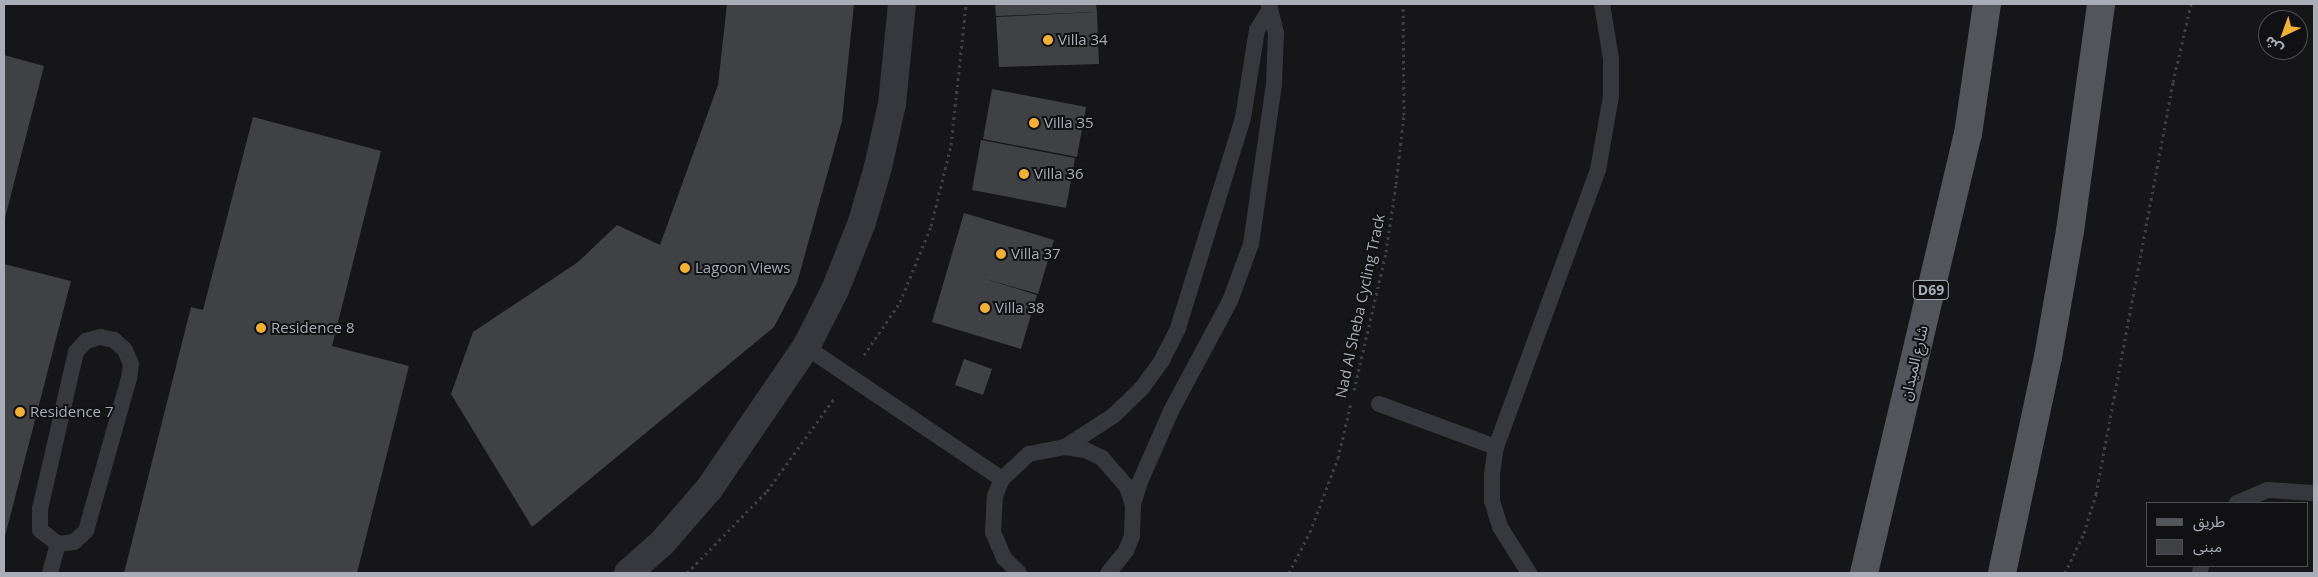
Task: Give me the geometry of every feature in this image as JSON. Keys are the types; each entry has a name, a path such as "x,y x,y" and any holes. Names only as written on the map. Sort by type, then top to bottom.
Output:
{"main road":[{"name":"شارع الميدان","path":"1864,573 1968,134 1987,4"},
{"path":"2002,573 2052,337 2073,212 2101,4"}],"street":[{"path":"628,573 662,543 709,489 806,347 835,290 862,222 878,167 892,104 902,4"}],"lane":[{"path":"1529,573 1500,527 1492,501 1492,474 1496,447 1598,170 1611,96 1611,59 1602,4"},
{"path":"1019,573 1004,558 993,532 995,496 1002,479 1029,454 1065,446 1113,416 1142,388 1162,360 1178,328 1243,118 1257,30 1269,7"},
{"path":"1108,573 1126,551 1132,536 1133,505 1139,484 1171,411 1230,301 1251,244 1274,84 1276,33 1269,7"},
{"path":"100,337 114,340 125,350 130,371 92,514 81,537 66,544 58,544 40,530 38,520 72,366 76,352 86,341 100,337"},
{"path":"806,347 1002,479"},
{"path":"1379,404 1496,447"},
{"path":"1065,446 1085,450 1102,458 1116,471 1133,505"},
{"path":"2239,502 2268,490 2314,493"},
{"path":"50,573 58,544"}],"path":[{"path":"687,573 767,491 850,376 900,302 931,226 951,145 966,4"},
{"name":"Nad Al Sheba Cycling Track","path":"1289,573 1310,532 1338,458 1386,252 1404,115 1403,4"},
{"path":"2065,573 2084,533 2096,494 2173,82 2191,4"}],"building":[{"name":"Lagoon Views","path":"727,4 854,4 842,121 797,283 774,327 532,527 451,394 473,332 578,262 617,225 660,245 718,85"},
{"path":"995,4 1096,4 1097,12 996,16"},
{"name":"Villa 34","path":"1097,12 1099,64 999,67 996,17"},
{"path":"4,55 44,66 4,222"},
{"name":"Villa 35","path":"992,89 1086,107 1077,157 983,139"},
{"name":"Residence 8","path":"253,117 381,151 332,346 409,366 357,573 124,573 191,307 203,310"},
{"name":"Villa 36","path":"981,140 1075,158 1066,208 972,190"},
{"path":"964,213 1054,240 1038,294 979,277 1037,295 1021,349 932,322"},
{"name":"Residence 7","path":"4,264 71,281 4,540"},
{"path":"964,359 992,369 983,395 955,385"}],"place":[{"name":"Villa 34","path":"1048,40"},
{"name":"Villa 35","path":"1034,123"},
{"name":"Villa 36","path":"1024,174"},
{"name":"Villa 37","path":"1001,254"},
{"name":"Lagoon Views","path":"685,268"},
{"name":"Villa 38","path":"985,308"},
{"name":"Residence 8","path":"261,328"},
{"name":"Residence 7","path":"20,412"}]}
